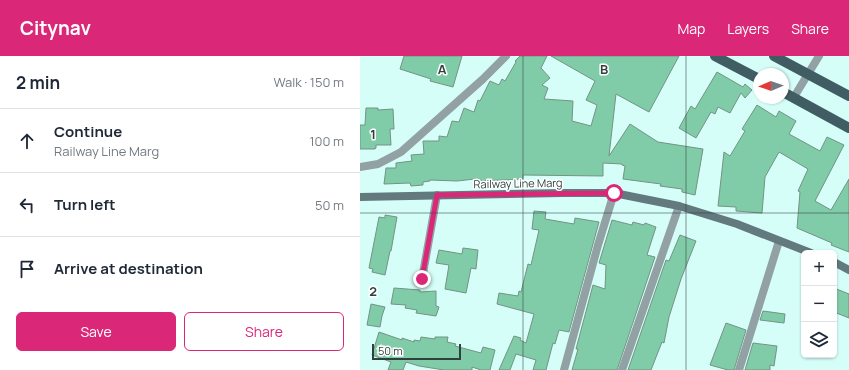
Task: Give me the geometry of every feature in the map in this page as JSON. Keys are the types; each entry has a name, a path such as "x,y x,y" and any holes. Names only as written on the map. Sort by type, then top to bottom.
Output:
{"main road":[{"path":"715,56 753,76"},
{"path":"774,56 849,96"},
{"path":"789,95 849,128"},
{"name":"Railway Line Marg","path":"360,197 614,193 679,206 737,224 803,250"},
{"path":"837,264 849,270"}],"street":[{"path":"360,167 378,164 401,152 483,79 506,56"},
{"path":"794,98 819,56"},
{"path":"564,370 598,245 614,193"},
{"path":"422,279 437,195"},
{"path":"622,370 679,206"},
{"path":"739,370 779,241"}],"building":[{"path":"404,56 462,56 453,87 430,81 431,79 400,69"},
{"path":"520,56 547,56 541,68 550,78 542,85 548,88 544,99 573,101 572,121 591,126 597,105 586,100 595,81 551,56 679,56 649,112 616,94 609,156 630,124 658,142 703,149 695,195 682,192 682,189 660,186 661,184 623,179 625,166 622,164 603,163 603,176 523,175 523,179 475,181 475,179 457,181 430,180 423,182 423,185 411,186 410,183 384,184 386,168 396,168 396,163 412,161 411,155 424,154 423,141 439,141 439,136 447,137 452,121 459,122 464,108 474,112 478,100 480,101 490,81 499,85 502,79 505,81 516,62 515,61"},
{"path":"717,72 743,87 745,84 752,90 745,98 741,93 730,113 718,107 715,114 711,112 696,138 679,128 691,106 695,109"},
{"path":"757,105 776,117 779,111 796,121 789,134 820,151 827,137 844,145 815,201 831,210 849,179 849,252 797,228 800,192 798,191 808,169 779,152 765,177 762,213 736,211 736,207 718,206 724,152 730,156 745,131 742,129"},
{"path":"366,108 378,108 378,110 393,109 394,129 390,129 391,145 376,145 375,149 360,149 360,125 365,125"},
{"path":"534,211 546,212 545,219 574,224 575,218 599,222 569,332 559,330 555,344 553,343 546,370 533,370 536,360 516,354 510,370 499,370 514,336 521,338 520,340 526,343 534,314 497,304 499,293 518,296 519,291 521,292 528,264 531,265 539,230 532,229"},
{"path":"385,215 397,217 385,275 372,272 373,269 369,268 379,217 385,218"},
{"path":"612,220 632,225 633,222 644,225 645,223 656,227 647,255 655,257 617,370 572,370 593,285 605,289 606,265 599,263"},
{"path":"680,235 696,241 681,279 669,317 664,343 662,342 651,370 628,370 666,260 669,261"},
{"path":"463,248 478,250 476,269 471,268 466,293 445,289 449,265 436,263 439,250 462,254"},
{"path":"394,288 420,290 420,292 436,291 436,306 439,307 436,316 416,313 417,310 405,308 406,305 391,304"},
{"path":"837,289 849,294 849,318 837,313"},
{"path":"371,304 385,307 380,327 367,325"},
{"path":"763,311 785,314 784,323 760,320"},
{"path":"726,323 746,330 734,370 728,370 710,365"},
{"path":"379,332 402,340 402,338 414,342 414,340 420,341 421,337 435,339 435,337 448,337 447,342 456,344 455,346 481,353 483,347 495,350 490,370 481,370 472,367 472,370 444,370 419,366 406,362 403,370 388,370 391,362 372,355"},
{"path":"753,343 777,346 774,366 770,365 770,370 745,370"}],"route":[{"path":"422,279 437,195 614,193"}]}
